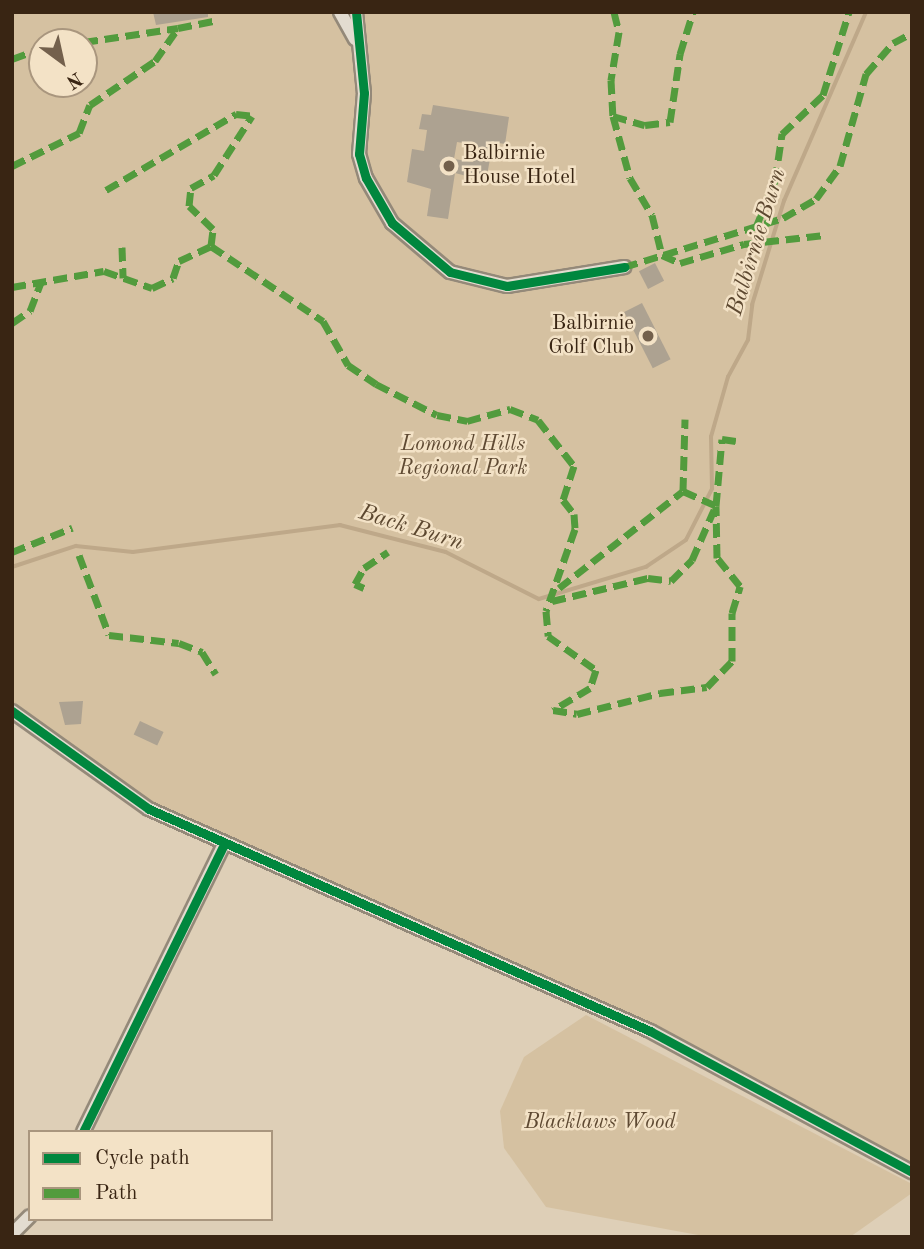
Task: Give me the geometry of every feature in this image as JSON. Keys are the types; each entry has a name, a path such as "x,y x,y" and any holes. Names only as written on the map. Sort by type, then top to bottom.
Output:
{"street":[{"path":"340,12 356,40"},
{"path":"356,12 356,40 363,93 359,154 366,178 392,223 450,272 506,286 625,267"},
{"path":"12,711 123,793 224,844 650,1031 912,1172"},
{"path":"84,1130 224,844"},
{"path":"12,1234 28,1218"}],"green space":[{"name":"Lomond Hills Regional Park","path":"12,12 912,12 912,1172 650,1031 149,809 12,711"},
{"name":"Blacklaws Wood","path":"586,1015 912,1184 912,1193 850,1237 709,1237 546,1207 504,1148 500,1111 524,1057"}],"building":[{"path":"153,12 208,12 208,17 156,25"},
{"name":"Balbirnie House Hotel","path":"433,105 509,117 505,144 493,142 486,181 455,173 448,219 427,216 431,189 407,182 412,149 424,151 427,130 419,129 422,114 431,115","holes":["457,142 476,145 473,162 454,159"]},
{"path":"655,263 664,281 648,289 639,271"},
{"name":"Balbirnie Golf Club","path":"642,303 671,359 653,368 624,312"},
{"path":"83,701 81,724 65,725 59,702"},
{"path":"140,721 164,732 157,746 134,735"}],"waterway":[{"name":"Back Burn","path":"12,567 76,546 133,552 340,525 446,552 539,599 646,567 686,540 712,489 711,437 728,377 748,340 752,305 784,201 866,12"}],"marked path":[{"path":"614,12 619,32 611,80 613,116 630,178 652,215 662,255 680,263 744,244 824,235"},
{"path":"613,116 645,125 670,122 680,54 693,12"},
{"path":"756,227 775,181 782,134 823,95 849,12"},
{"path":"12,166 79,133 90,105 155,61 178,28 218,20"},
{"path":"98,40 178,28"},
{"path":"624,267 783,218 816,199 840,166 866,74 893,43 912,33"},
{"path":"12,59 28,53"},
{"path":"106,190 236,114 255,116"},
{"path":"211,246 213,229 189,206 191,188 214,175 252,116"},
{"path":"12,287 104,271 152,288 173,278 179,261 211,246 323,321 348,365 376,384 437,415 467,421 510,409 538,420 574,466 563,500 574,514 575,529 546,611 548,636 596,670 590,688 553,710 577,714 660,693 707,687 732,661 732,613 740,586 717,558 716,506 722,439 736,441"},
{"path":"122,247 123,278"},
{"path":"12,323 30,311 41,283"},
{"path":"559,588 683,491 685,419"},
{"path":"683,491 716,506"},
{"path":"552,601 648,578 671,581 692,560 714,510"},
{"path":"12,552 72,528"},
{"path":"364,588 355,584 364,568 388,552"},
{"path":"79,555 109,635 179,643 202,652 216,674"}],"cycle path":[{"path":"356,12 364,93 359,154 366,178 392,223 450,272 507,286 624,267"},
{"path":"12,711 149,809 650,1031 912,1172"},
{"path":"84,1130 224,844"}],"place":[{"name":"Balbirnie House Hotel","path":"449,166"},
{"name":"Balbirnie Golf Club","path":"648,336"}],"water label":[{"name":"Balbirnie Burn","path":"757,242"}]}
